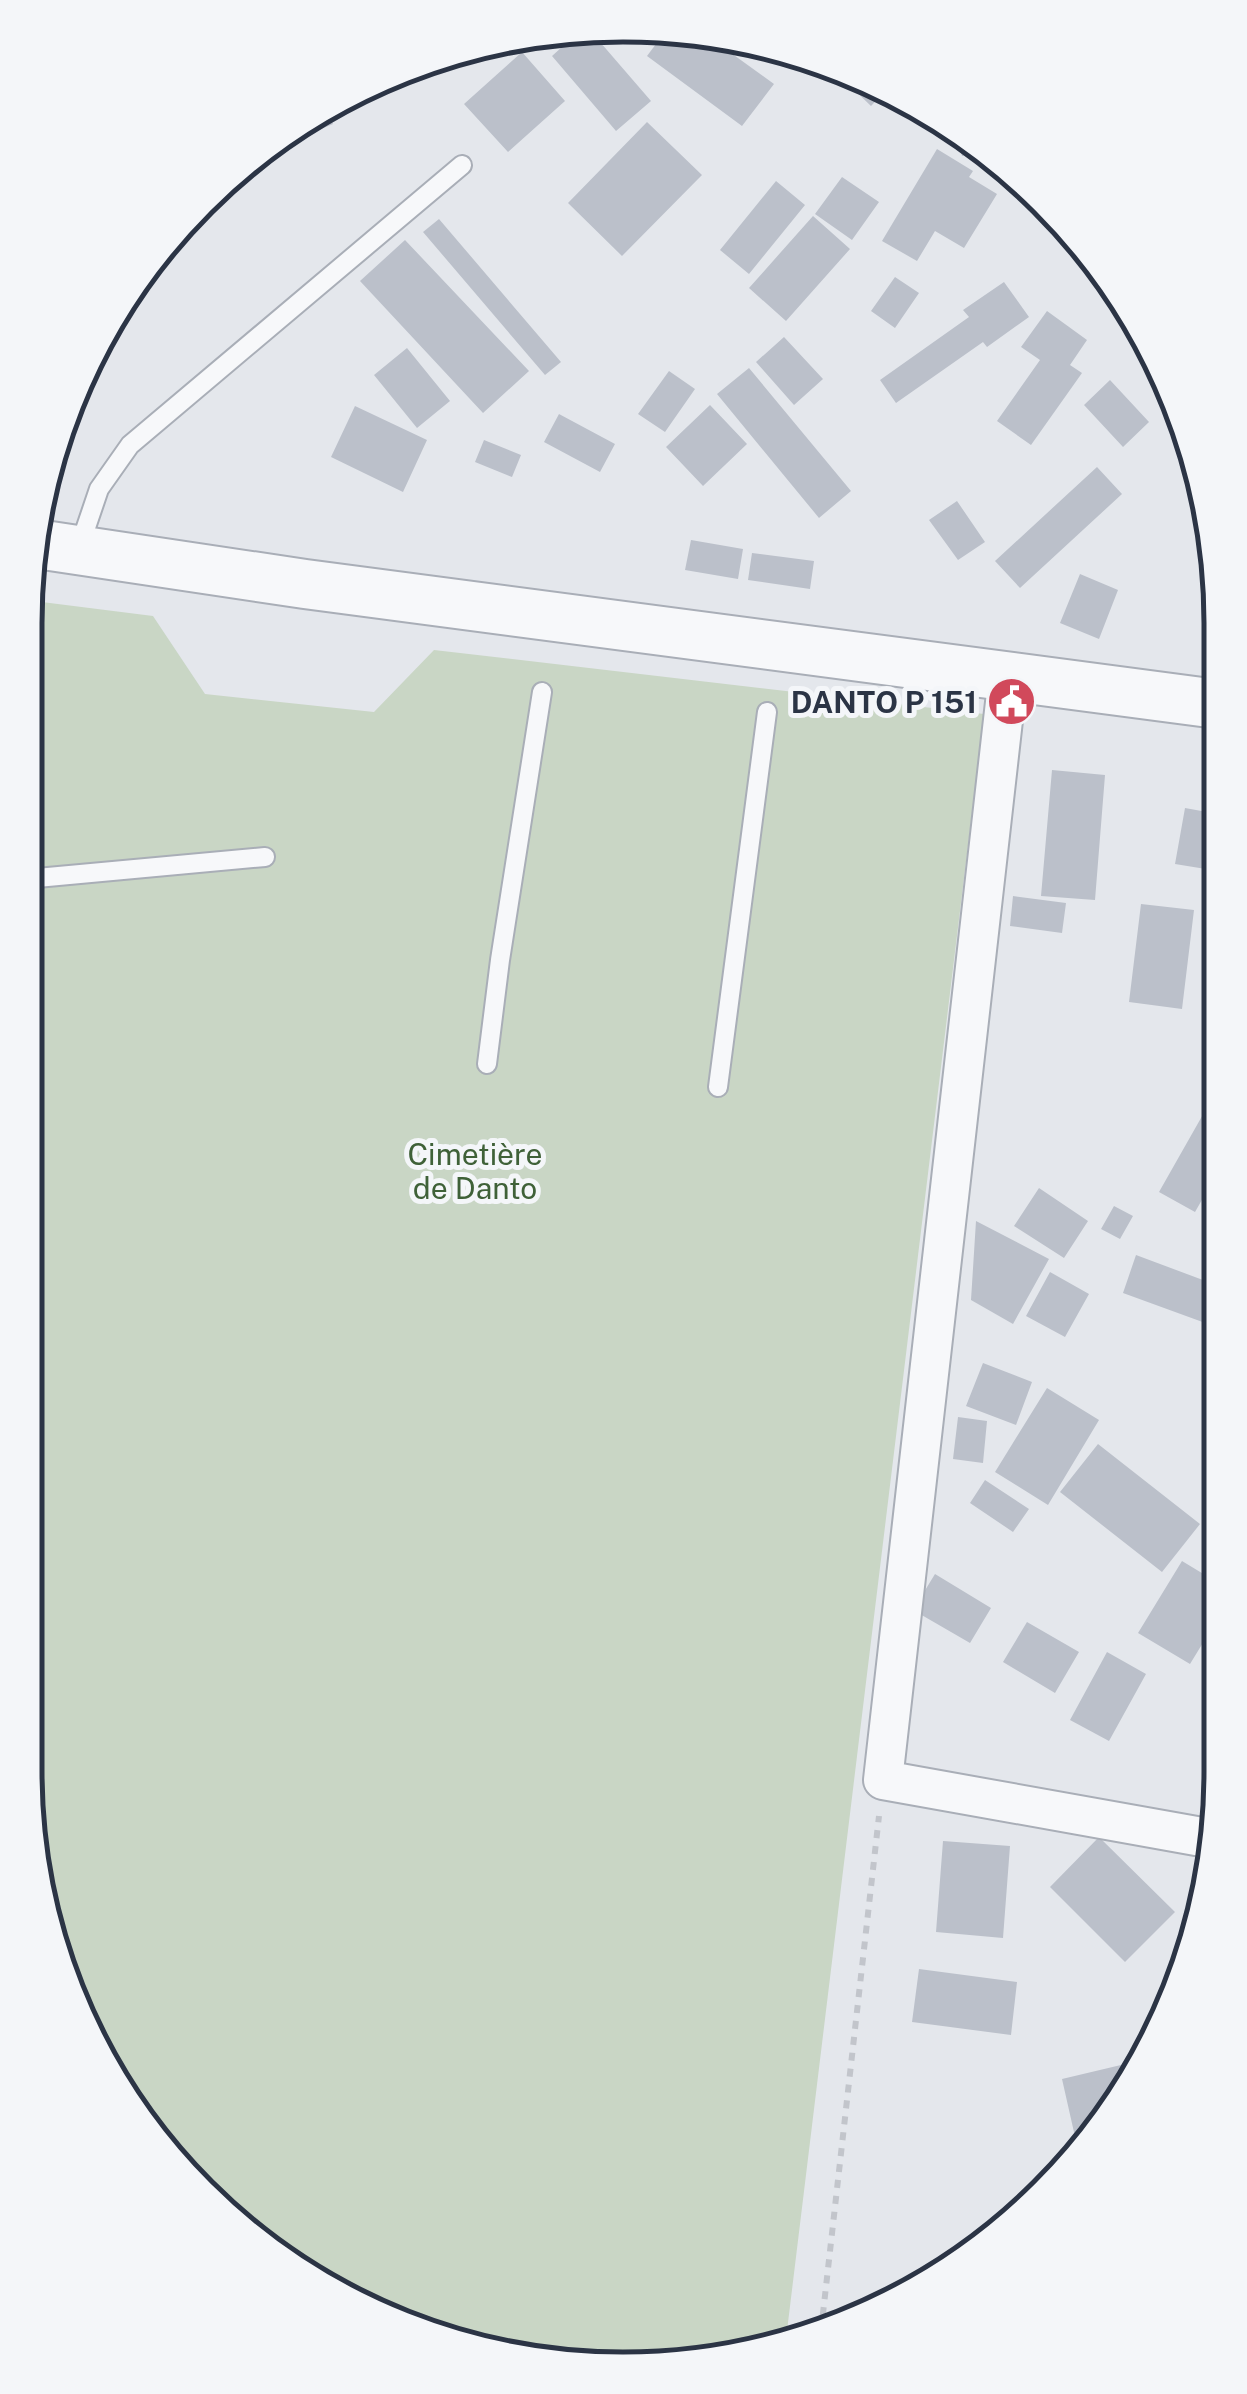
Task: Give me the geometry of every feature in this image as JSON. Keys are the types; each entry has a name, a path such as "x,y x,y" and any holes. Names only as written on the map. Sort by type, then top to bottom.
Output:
{"street":[{"path":"58,546 305,584 1204,702"},
{"path":"1008,676 883,1780 1201,1836"}],"lane":[{"path":"58,546 130,445 462,165"},
{"path":"487,1064 542,692"},
{"path":"718,1087 767,712"},
{"path":"42,877 265,857"}],"path":[{"path":"822,2316 883,1780"}],"green space":[{"name":"Cimetière de Danto","path":"43,602 153,616 205,694 374,712 434,650 984,714 787,2328 699,2347 624,2352 548,2347 437,2321 367,2292 301,2254 240,2207 187,2154 120,2061 87,1993 62,1921 47,1846 42,1770"}],"building":[{"path":"601,43 651,101 616,131 552,56 563,46"},
{"path":"656,44 731,53 774,84 742,126 647,56"},
{"path":"522,52 565,101 508,152 464,104"},
{"path":"856,91 876,100 871,106"},
{"path":"647,122 702,175 622,256 568,203"},
{"path":"937,149 973,171 969,177 997,194 964,248 935,231 917,261 882,241"},
{"path":"842,177 879,202 852,240 815,214"},
{"path":"776,181 805,205 749,274 720,250"},
{"path":"813,216 850,249 786,321 749,288"},
{"path":"439,219 561,362 545,375 423,232"},
{"path":"405,240 529,371 483,413 360,281"},
{"path":"895,277 919,293 895,328 871,311"},
{"path":"1004,282 1029,317 987,347 983,342 896,403 880,380 969,317 963,310"},
{"path":"1047,311 1087,340 1070,365 1082,373 1031,445 997,421 1040,360 1021,347"},
{"path":"784,337 823,379 794,405 756,362"},
{"path":"407,348 450,401 417,428 374,375"},
{"path":"749,368 851,491 819,518 717,394"},
{"path":"669,371 695,389 665,432 638,414"},
{"path":"1110,380 1149,422 1123,447 1084,405"},
{"path":"710,405 747,444 703,486 666,447"},
{"path":"355,406 427,440 403,492 331,457"},
{"path":"559,414 615,444 600,472 544,442"},
{"path":"484,440 521,455 512,477 475,462"},
{"path":"1097,467 1122,494 1020,588 995,561"},
{"path":"957,501 985,542 958,560 929,520"},
{"path":"691,540 743,549 738,579 685,570"},
{"path":"752,553 814,561 810,589 748,580"},
{"path":"1080,574 1118,590 1099,639 1060,623"},
{"path":"1052,770 1105,775 1095,900 1041,896"},
{"path":"1185,808 1204,811 1204,869 1175,864"},
{"path":"1013,896 1066,903 1062,933 1010,926"},
{"path":"1141,904 1194,910 1182,1009 1129,1002"},
{"path":"1204,1113 1204,1196 1195,1212 1159,1192"},
{"path":"1039,1188 1088,1221 1064,1258 1014,1226"},
{"path":"1114,1206 1133,1216 1120,1239 1101,1229"},
{"path":"976,1221 1049,1259 1013,1324 971,1300"},
{"path":"1136,1255 1204,1280 1204,1323 1123,1293"},
{"path":"1050,1272 1089,1294 1065,1337 1026,1316"},
{"path":"983,1363 1032,1382 1016,1425 966,1406"},
{"path":"1047,1388 1099,1420 1048,1505 995,1472"},
{"path":"958,1417 987,1421 983,1463 953,1459"},
{"path":"1098,1444 1200,1524 1162,1572 1060,1492"},
{"path":"985,1480 1029,1509 1013,1532 970,1503"},
{"path":"1182,1561 1204,1574 1204,1641 1190,1664 1138,1633"},
{"path":"935,1574 991,1608 970,1643 913,1610"},
{"path":"1027,1622 1079,1652 1055,1693 1003,1662"},
{"path":"1107,1652 1146,1674 1109,1741 1070,1720"},
{"path":"1099,1837 1175,1912 1125,1962 1050,1887"},
{"path":"943,1841 1010,1846 1003,1938 936,1932"},
{"path":"919,1969 1017,1982 1011,2035 912,2022"},
{"path":"1125,2064 1075,2136 1062,2079"}],"place":[{"name":"DANTO P 151","path":"1012,702"}]}
